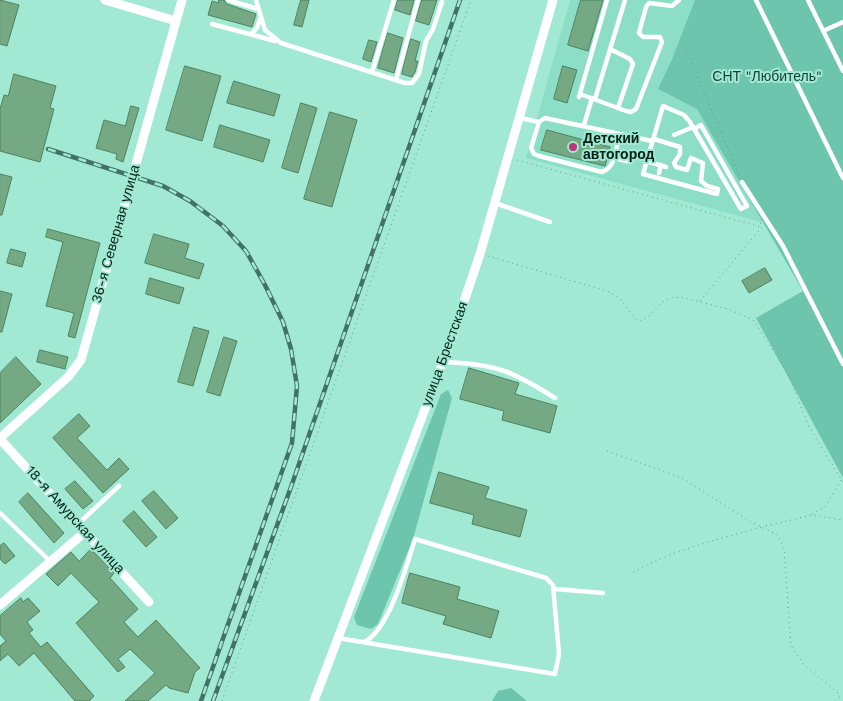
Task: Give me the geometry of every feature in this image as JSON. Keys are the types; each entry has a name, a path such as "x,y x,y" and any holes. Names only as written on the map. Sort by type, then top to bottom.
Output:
{"street":[{"path":"105,0 176,21"},
{"name":"36-я Северная улица","path":"0,438 68,376 80,360 182,0"},
{"name":"улица Брестская","path":"314,701 337,638 371,556 443,362 480,254 553,0"},
{"name":"18-я Амурская улица","path":"0,438 149,602"},
{"path":"0,605 85,532"}],"lane":[{"path":"228,0 258,9"},
{"path":"256,0 265,30 281,42"},
{"path":"372,72 394,0"},
{"path":"396,80 418,0"},
{"path":"607,0 580,96 593,98 631,112 636,109 662,42 660,37 643,37 639,33 646,7 650,3 672,6 679,0"},
{"path":"584,125 625,0"},
{"path":"756,0 843,178"},
{"path":"808,0 843,72"},
{"path":"212,24 281,42 405,83 416,81 424,46 442,2"},
{"path":"251,34 257,28 260,18"},
{"path":"823,31 843,22"},
{"path":"610,49 630,59 633,64 618,108"},
{"path":"520,118 539,122 549,118 653,140 680,147 680,154 674,162 676,167 687,170 691,158 703,163 701,181 718,189 716,194 643,174 646,161 653,140 663,106 684,115 693,128 741,209 747,206 701,125 693,128 677,134 682,139"},
{"path":"539,122 531,148 534,154 602,172 609,168 614,158 619,134"},
{"path":"614,158 631,162 633,156"},
{"path":"646,161 664,166 659,173"},
{"path":"742,182 783,246 843,364"},
{"path":"495,203 550,222"},
{"path":"443,362 484,365 508,371 526,379 555,398"},
{"path":"78,523 119,486"},
{"path":"0,513 50,561"},
{"path":"337,638 555,674 559,654 555,589 546,578 415,539 396,596 386,618 369,640 364,642"},
{"path":"555,589 603,593"}],"path":[{"path":"222,701 470,0"},
{"path":"509,157 762,227"},
{"path":"480,254 607,290 620,298 634,318 639,321 649,316 661,303 670,298 680,297 728,309 753,320 788,373 808,425 843,482"},
{"path":"607,452 682,478 751,522 778,535 784,548 790,645 804,665 838,694 840,701"},
{"path":"633,572 651,562 701,544 812,515 825,507 835,494 841,479"},
{"path":"812,515 835,517 843,520"}],"shaded area":[{"path":"570,0 695,0 658,89 697,109 765,223 526,158"}],"green space":[{"name":"СНТ \"Любитель\"","path":"695,0 843,0 843,478 756,318 803,291 697,109 658,89"},
{"path":"448,390 452,398 413,539 378,624 371,629 357,625 354,617 441,394"},
{"path":"511,688 527,701 492,701 498,691"}],"building":[{"path":"0,0 19,5 7,46 0,44"},
{"path":"219,0 224,0 227,4 256,14 252,27 208,15 212,1 218,3"},
{"path":"301,0 309,0 302,27 294,25"},
{"path":"398,0 414,0 410,15 395,10"},
{"path":"422,0 437,0 429,25 416,21"},
{"path":"581,0 603,0 588,51 568,45"},
{"path":"388,33 403,38 394,73 378,68"},
{"path":"411,39 420,42 415,61 418,61 412,77 402,74"},
{"path":"369,40 377,42 371,62 363,59"},
{"path":"185,66 221,76 202,141 166,130"},
{"path":"563,66 577,70 567,103 554,99"},
{"path":"14,74 56,86 50,108 54,109 40,162 0,151 0,109 4,95 8,96"},
{"path":"234,81 280,95 274,116 227,103"},
{"path":"301,103 317,108 298,173 282,168"},
{"path":"131,106 139,108 123,162 116,159 117,154 96,148 104,120 125,126"},
{"path":"330,112 357,120 332,207 304,199"},
{"path":"220,125 270,140 263,162 214,147"},
{"path":"547,130 610,147 605,166 541,150"},
{"path":"0,174 12,177 2,215 0,215"},
{"path":"48,229 100,243 75,338 68,336 74,313 46,306 63,242 46,237"},
{"path":"154,234 189,244 185,258 204,264 199,279 145,263"},
{"path":"11,249 26,253 22,267 7,263"},
{"path":"765,268 772,280 749,293 742,281"},
{"path":"150,278 184,288 179,304 146,294"},
{"path":"0,291 12,294 2,332 0,332"},
{"path":"194,327 209,331 193,386 178,382"},
{"path":"224,337 237,341 220,396 207,392"},
{"path":"40,350 68,357 65,369 37,362"},
{"path":"16,357 41,384 0,423 0,373"},
{"path":"469,368 519,383 515,394 557,406 550,433 502,420 504,411 460,399"},
{"path":"79,414 90,426 77,438 107,470 119,458 129,469 103,493 53,438"},
{"path":"439,472 489,487 485,498 527,510 520,537 472,524 474,515 430,503"},
{"path":"75,481 93,501 83,509 65,489"},
{"path":"154,491 178,518 166,529 142,501"},
{"path":"28,493 64,533 54,543 19,502"},
{"path":"134,511 157,537 146,547 123,521"},
{"path":"4,543 15,556 5,564 0,559 0,546"},
{"path":"91,549 114,573 110,578 138,609 124,622 138,637 156,620 200,668 195,672 188,693 169,688 166,685 148,701 125,701 155,673 130,649 118,659 125,667 118,672 76,623 99,602 71,573 58,586 46,574 71,552 79,561"},
{"path":"410,573 460,587 457,599 499,611 491,638 443,624 446,616 402,603"},
{"path":"21,598 23,602 28,598 40,611 27,622 33,630 29,633 41,647 47,642 94,696 89,701 75,701 34,653 19,666 8,654 0,661 0,646 6,641 0,634 0,616"}],"railway":[{"path":"213,701 291,487 460,0"},
{"path":"48,149 163,186 190,201 223,226 246,251 265,285 283,322 291,349 297,386 292,443 201,701"}],"place":[{"name":"Детский автогород","path":"573,147"}]}
